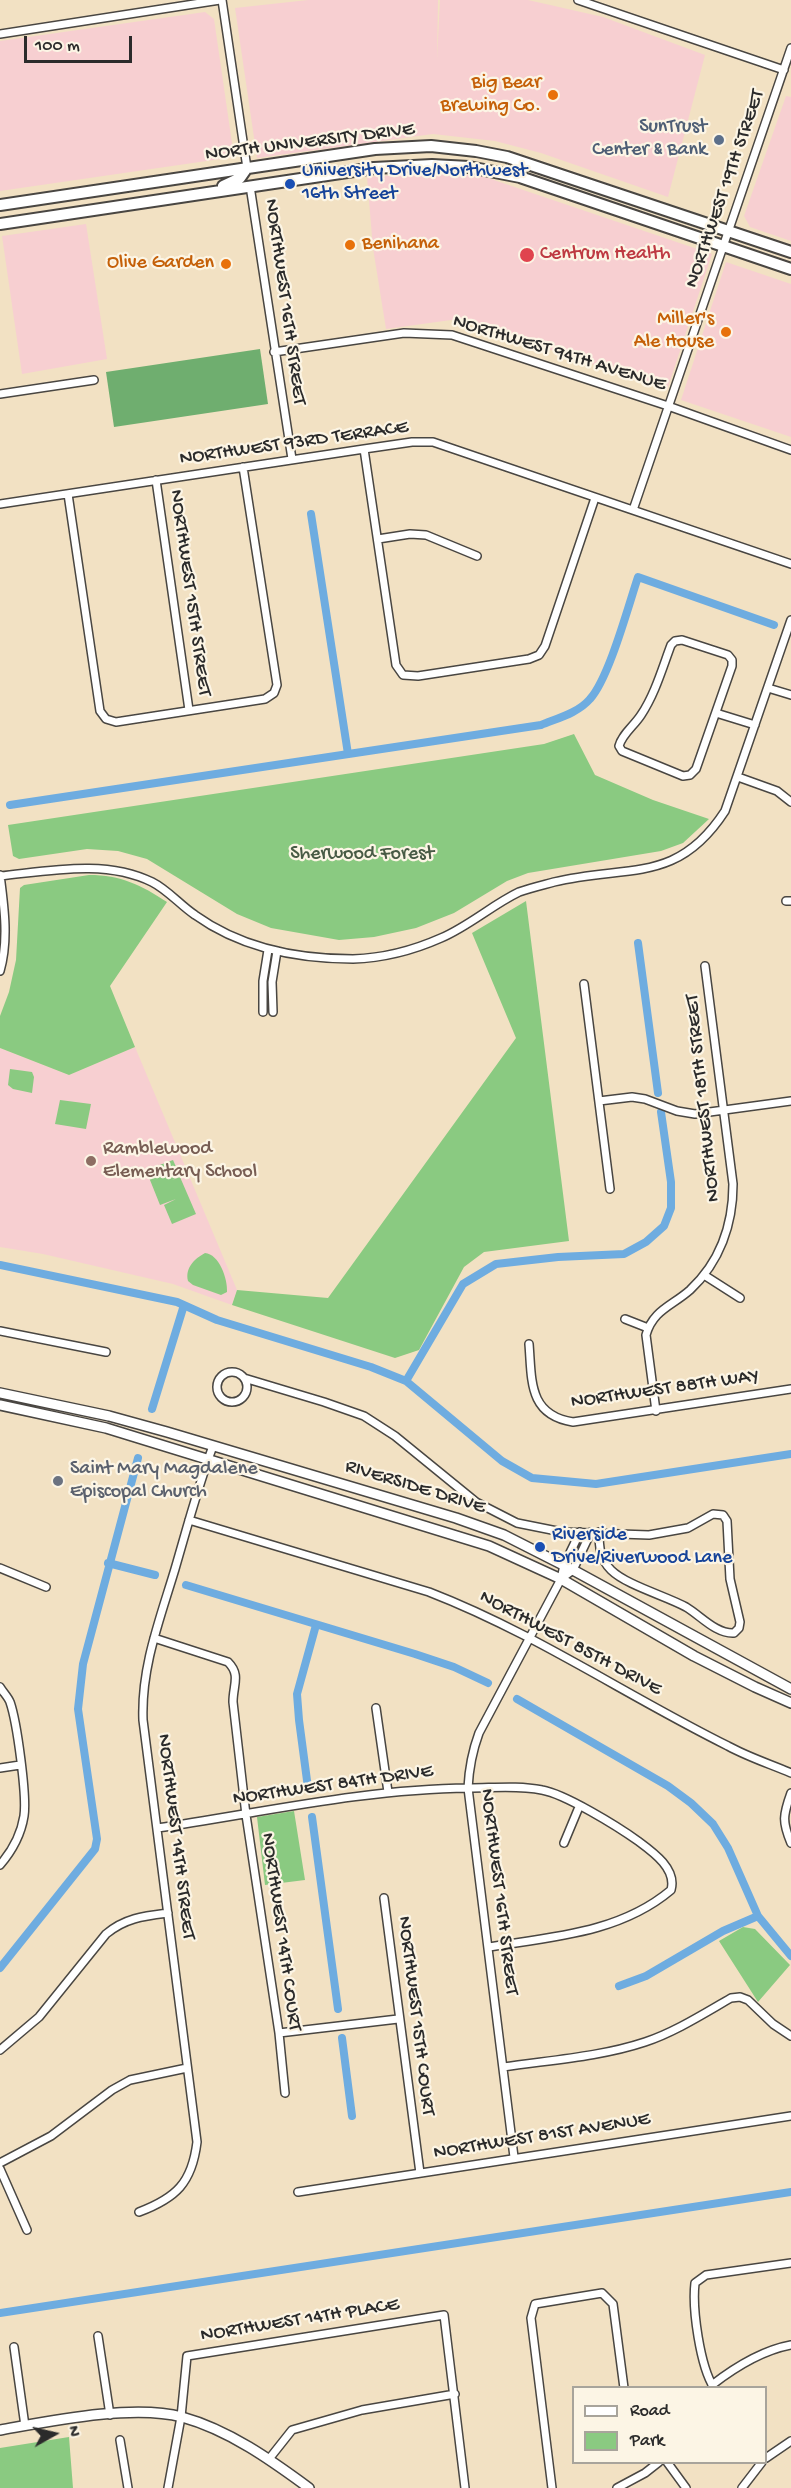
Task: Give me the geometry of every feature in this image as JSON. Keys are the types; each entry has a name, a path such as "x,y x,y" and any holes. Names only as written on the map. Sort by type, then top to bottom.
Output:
{"main road":[{"name":"NORTH UNIVERSITY DRIVE","path":"0,205 375,149 431,146 507,157 791,252"},
{"path":"469,167 497,164 507,157"},
{"path":"250,186 258,174 297,161"},
{"name":"NORTH UNIVERSITY DRIVE","path":"0,224 374,168 432,165 469,167 520,177 791,269"},
{"path":"502,173 516,167 549,170"},
{"path":"209,192 240,178 248,168"}],"street":[{"path":"0,34 221,0 248,168"},
{"path":"578,0 784,70"},
{"name":"NORTHWEST 19TH STREET","path":"633,510 791,48"},
{"name":"NORTHWEST 16TH STREET","path":"250,186 292,459"},
{"name":"NORTHWEST 94TH AVENUE","path":"274,352 404,333 452,335 668,406 791,450"},
{"path":"0,394 94,380"},
{"name":"NORTHWEST 93RD TERRACE","path":"0,504 292,459 412,442 433,442 791,564"},
{"path":"364,449 396,666 403,675 418,676 529,659 539,655 545,646 595,498"},
{"path":"68,494 100,711 106,719 116,722 265,699 274,693 277,685 243,467"},
{"name":"NORTHWEST 15TH STREET","path":"156,480 189,710"},
{"path":"378,539 410,534 426,535 477,556"},
{"path":"0,971 5,938 5,914 0,876 64,870 99,869 124,872 153,882 218,931 243,942 268,950 327,958 356,958 412,949 442,938 521,891 557,882 651,868 675,860 712,831 726,811 791,620"},
{"path":"682,640 728,655 732,660 716,712 696,769 690,775 683,776 622,751 619,747 641,715 657,685 671,645 675,641 682,640"},
{"path":"768,688 791,695"},
{"path":"716,712 755,724"},
{"path":"738,777 777,791 791,802"},
{"path":"263,1012 263,981 268,950"},
{"path":"273,1012 272,982 277,951"},
{"name":"NORTHWEST 18TH STREET","path":"648,1328 661,1309 690,1290 704,1275 719,1252 733,1207 733,1185 705,966"},
{"path":"584,984 610,1189"},
{"path":"599,1101 632,1097 695,1114 791,1101"},
{"path":"704,1275 740,1298"},
{"path":"625,1319 648,1328 646,1335 656,1411"},
{"path":"0,1331 106,1352"},
{"name":"NORTHWEST 88TH WAY","path":"529,1344 534,1393 539,1404 548,1414 559,1420 573,1422 656,1411 791,1389"},
{"path":"244,1378 246,1392 240,1399 231,1402 219,1395 217,1385 226,1373 235,1372 244,1378 314,1398 364,1416 395,1436 454,1485 495,1514 516,1523 542,1530 599,1532 649,1535 688,1528 713,1514 723,1515 727,1521 730,1579 740,1622 739,1628 734,1633 721,1632 697,1613 673,1600 622,1579 605,1563 600,1550 599,1532"},
{"name":"RIVERSIDE DRIVE","path":"0,1393 109,1416 456,1518 504,1535 564,1565 791,1689"},
{"name":"RIVERSIDE DRIVE","path":"0,1405 106,1428 489,1546 561,1579 694,1656 791,1703"},
{"name":"NORTHWEST 14TH STREET","path":"139,2212 162,2203 172,2195 189,2173 195,2157 197,2142 143,1720 142,1696 144,1676 154,1638 213,1446"},
{"name":"NORTHWEST 85TH DRIVE","path":"189,1520 429,1593 485,1615 531,1637 730,1748 791,1773"},
{"name":"NORTHWEST 16TH STREET","path":"514,2157 468,1788 472,1753 479,1733 561,1579 564,1565 580,1532"},
{"name":"NORTHWEST 16TH STREET","path":"561,1579 573,1570 591,1532"},
{"path":"0,1568 46,1587"},
{"name":"NORTHWEST 14TH COURT","path":"154,1638 228,1662 235,1669 237,1677 233,1690 233,1702 246,1815 279,2033 285,2093"},
{"path":"0,1687 9,1700 13,1715 24,1799 24,1817 11,1851 0,1865"},
{"path":"376,1708 388,1792"},
{"path":"0,1768 20,1765"},
{"name":"NORTHWEST 84TH DRIVE","path":"157,1828 388,1792 523,1787 544,1790 561,1796 648,1848 670,1872 674,1881 671,1890 614,1924 593,1930 489,1947"},
{"path":"791,1793 784,1812 784,1826 791,1844"},
{"path":"564,1843 579,1807"},
{"name":"NORTHWEST 15TH COURT","path":"384,1898 398,2019 420,2173"},
{"path":"0,2050 39,2017 99,1942 118,1924 130,1918 168,1913"},
{"path":"503,2067 609,2051 644,2043 670,2032 731,1998 740,1997 748,2000 773,2024 791,2036"},
{"path":"279,2033 398,2019"},
{"path":"0,2163 51,2136 112,2090 130,2080 188,2068"},
{"name":"NORTHWEST 81ST AVENUE","path":"298,2192 791,2116"},
{"path":"0,2169 27,2230"},
{"path":"791,2263 706,2275 695,2283 693,2295 703,2364 713,2386 725,2375 778,2347 791,2345"},
{"path":"552,2488 531,2318 535,2304 602,2293 613,2304 624,2386"},
{"name":"NORTHWEST 14TH PLACE","path":"168,2488 181,2417 187,2356 444,2315 455,2394"},
{"path":"98,2336 111,2415"},
{"path":"14,2347 25,2426"},
{"path":"269,2459 292,2430 362,2410 455,2394 465,2488"},
{"path":"0,2430 137,2412 181,2417 215,2430 269,2459 309,2488"},
{"path":"120,2440 128,2488"},
{"path":"767,2457 791,2441"},
{"path":"617,2488 658,2464"},
{"path":"668,2464 686,2488"},
{"path":"742,2488 760,2464"}],"shaded area":[{"path":"308,0 438,0 437,60 440,0 528,0 603,17 705,55 668,197 541,153 495,141 433,134 257,158 235,8"},
{"path":"205,12 214,19 234,157 0,191 0,41"},
{"path":"786,96 791,97 791,241 750,227 744,216"},
{"path":"437,172 482,176 712,254 667,390 493,330 451,320 386,329 373,248 367,177"},
{"path":"86,224 107,359 22,374 2,236"},
{"path":"726,262 791,284 791,437 681,400"},
{"name":"Ramblewood Elementary School","path":"135,1047 237,1290 232,1305 173,1284 43,1254 0,1247 0,1048 69,1075"}],"green space":[{"path":"260,349 268,404 114,427 106,372"},
{"name":"Sherwood Forest","path":"574,734 595,775 653,800 709,819 683,843 661,851 528,873 507,881 454,913 416,928 374,937 339,940 271,928 237,914 147,859 118,851 87,849 19,859 13,856 8,825 544,744"},
{"path":"100,875 130,882 167,902 110,986 135,1047 69,1075 0,1048 0,1016 9,992 16,960 20,888 24,885"},
{"path":"526,901 569,1241 484,1252 464,1267 419,1350 395,1358 232,1305 237,1290 328,1298 516,1038 472,933"},
{"path":"10,1069 32,1072 34,1077 32,1093 13,1089 8,1085"},
{"path":"60,1100 91,1104 86,1129 55,1124"},
{"path":"173,1160 180,1176 172,1180 180,1177 196,1214 172,1224 164,1205 176,1199 160,1205 146,1170"},
{"path":"205,1253 210,1254 218,1262 224,1274 227,1292 221,1295 188,1281 187,1276 191,1264"},
{"path":"294,1811 305,1880 265,1885 257,1817"},
{"path":"743,1927 755,1929 790,1965 758,2002 719,1941"},
{"path":"69,2437 73,2488 0,2488 0,2448"}],"waterway":[{"path":"311,514 348,754"},
{"path":"10,805 541,725 580,708 597,689 617,641 638,577 774,625"},
{"path":"638,943 658,1093"},
{"path":"406,1381 463,1284 496,1264 558,1257 624,1254 646,1242 664,1226 671,1208 671,1182 661,1112"},
{"path":"0,1265 177,1302 217,1320 371,1367 406,1381 502,1461 532,1478 596,1484 791,1454"},
{"path":"152,1409 184,1305"},
{"path":"0,1968 95,1849 97,1839 78,1709 83,1664 138,1458"},
{"path":"108,1563 155,1575"},
{"path":"186,1585 415,1654 454,1667 488,1683"},
{"path":"308,1788 297,1694 316,1625"},
{"path":"517,1699 668,1786 691,1803 713,1824 728,1848 758,1916 791,1956"},
{"path":"312,1817 338,2009"},
{"path":"619,1986 646,1976 723,1931 758,1916"},
{"path":"342,2038 352,2116"},
{"path":"0,2313 791,2192"}],"place":[{"name":"Big Bear Brewing Co.","path":"553,95"},
{"name":"SunTrust Center & Bank","path":"719,140"},
{"name":"University Drive/Northwest 16th Street","path":"290,184"},
{"name":"Benihana","path":"350,245"},
{"name":"Centrum Health","path":"527,255"},
{"name":"Olive Garden","path":"226,264"},
{"name":"Miller's Ale House","path":"726,332"},
{"name":"Ramblewood Elementary School","path":"91,1161"},
{"name":"Saint Mary Magdalene Episcopal Church","path":"58,1481"},
{"name":"Riverside Drive/Riverwood Lane","path":"540,1547"}]}
